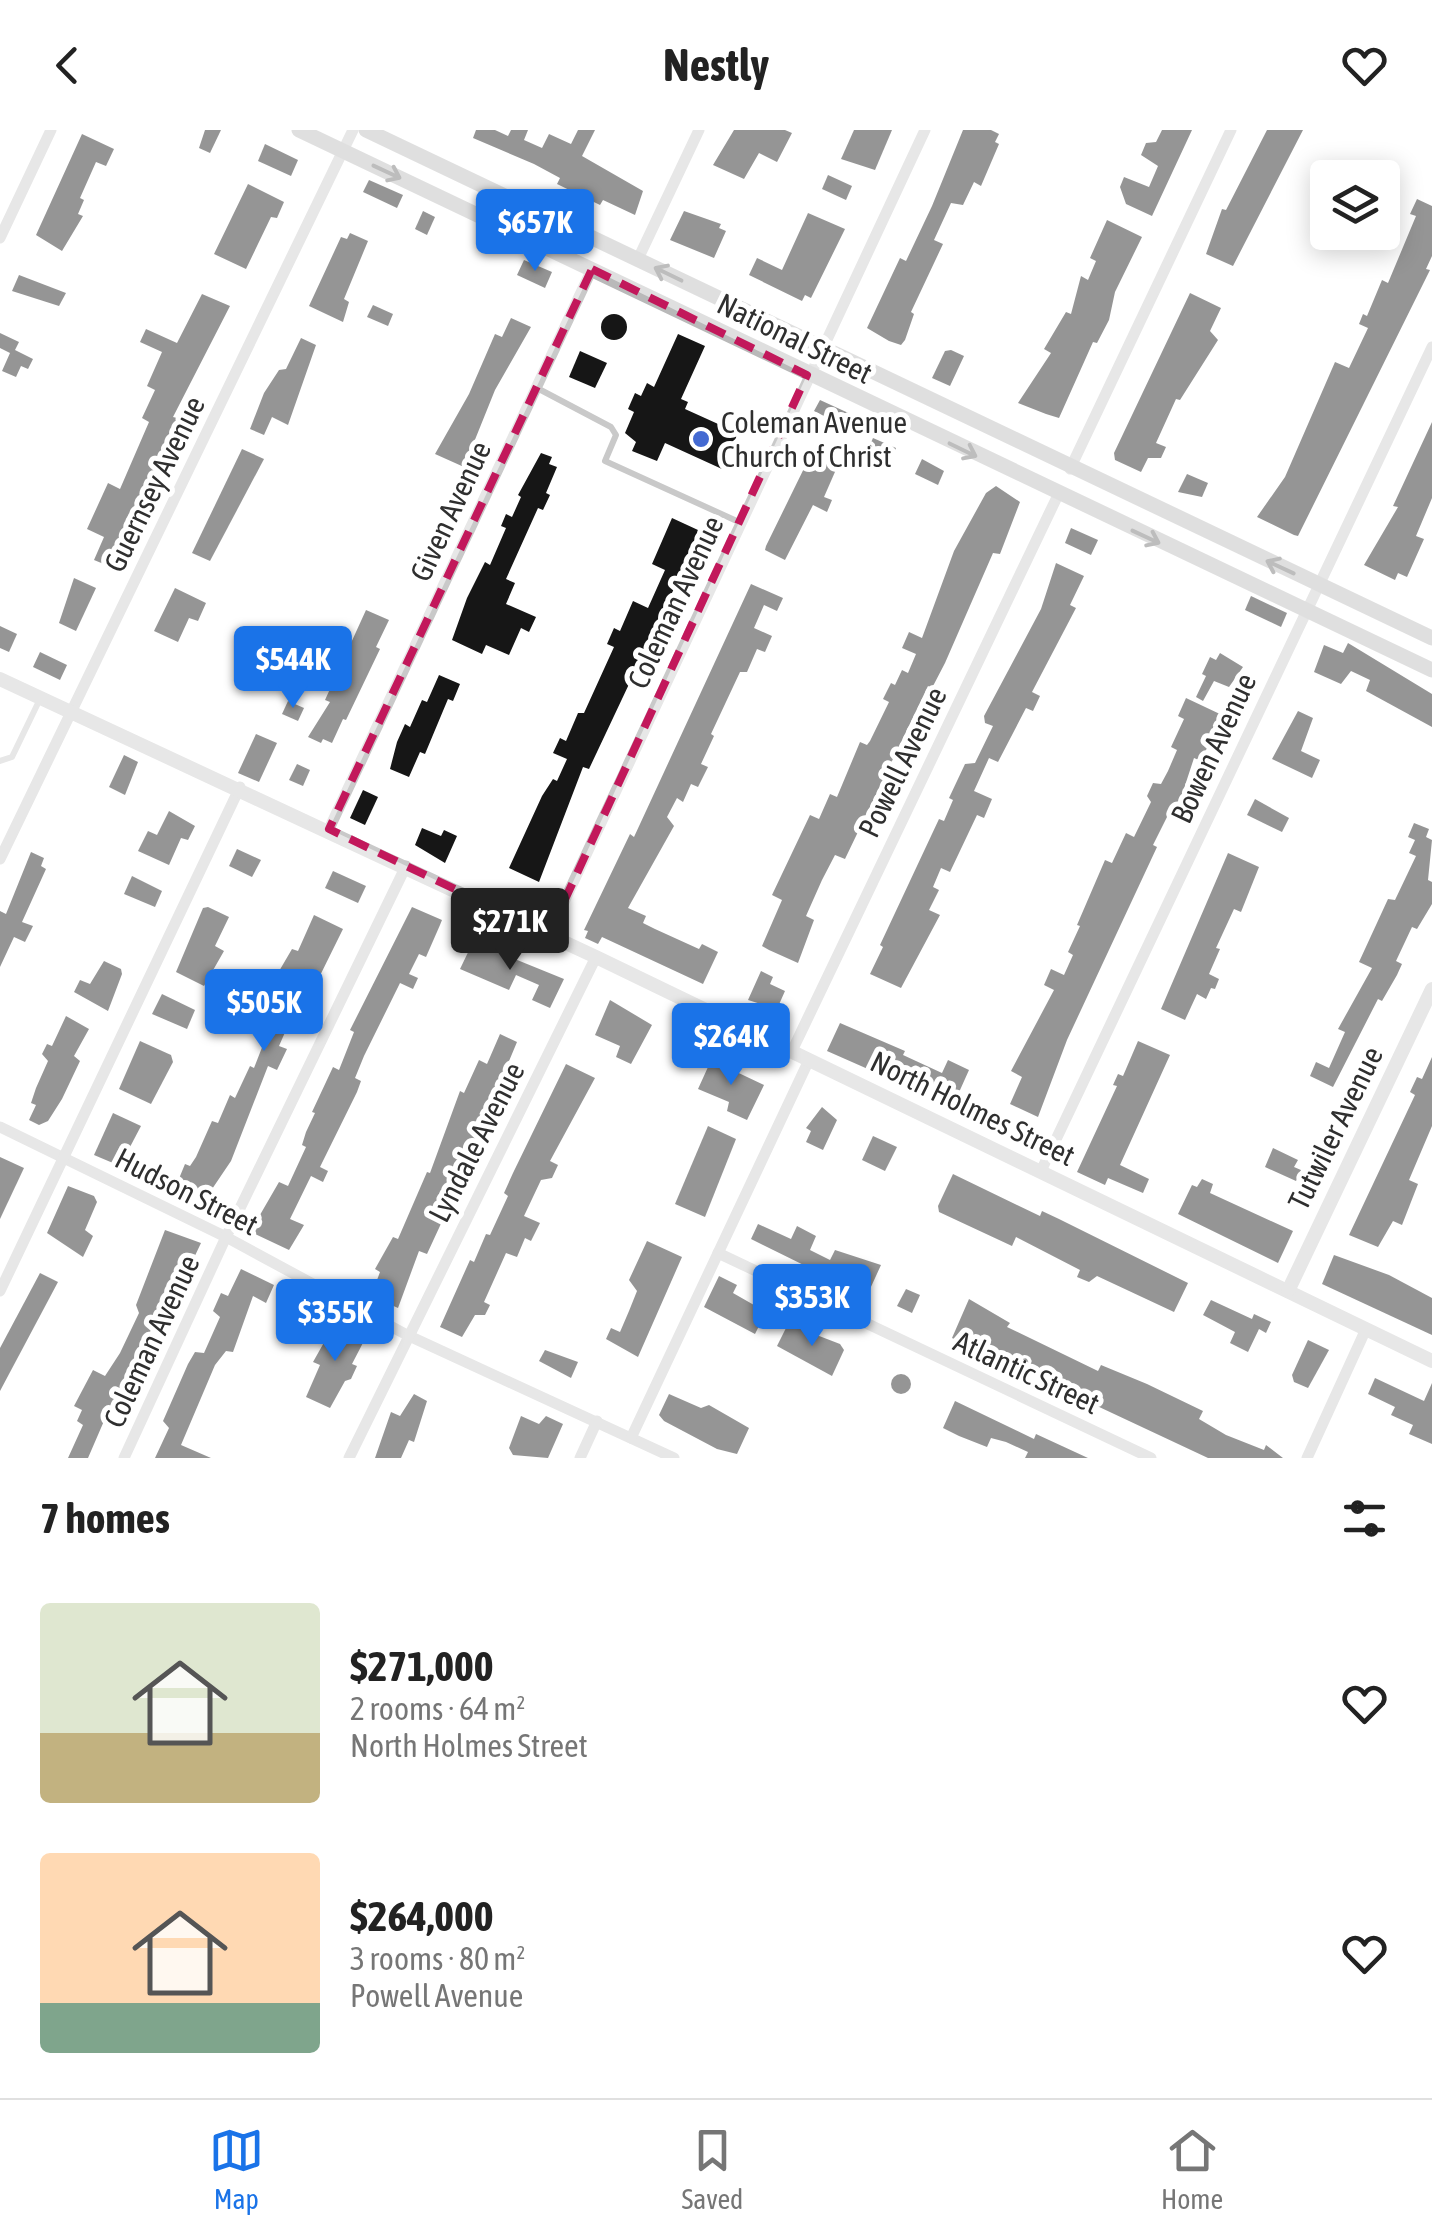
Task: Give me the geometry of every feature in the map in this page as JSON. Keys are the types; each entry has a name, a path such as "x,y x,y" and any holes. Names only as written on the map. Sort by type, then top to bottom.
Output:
{"main road":[{"name":"National Street","path":"298,130 1432,670"},
{"name":"National Street","path":"366,130 1070,469 1432,638"}],"street":[{"path":"0,238 51,130"},
{"name":"Guernsey Avenue","path":"0,859 353,130"},
{"path":"638,259 699,130"},
{"name":"Coleman Avenue","path":"548,934 925,130"},
{"path":"1070,469 1232,130"},
{"name":"Given Avenue","path":"329,829 592,269"},
{"name":"Bowen Avenue","path":"1041,1171 1432,347"},
{"name":"Powell Avenue","path":"792,1051 1058,495"},
{"name":"North Holmes Street","path":"0,679 240,787 596,956 1432,1361"},
{"path":"0,1291 240,787"},
{"name":"Coleman Avenue","path":"124,1458 226,1236 406,866"},
{"name":"Lyndale Avenue","path":"350,1458 596,956"},
{"name":"Tutwiler Avenue","path":"1288,1291 1432,989"},
{"path":"631,1438 809,1060"},
{"name":"Hudson Street","path":"0,1127 226,1236 407,1335 674,1458"},
{"name":"Atlantic Street","path":"718,1254 1151,1458"},
{"path":"1307,1458 1366,1330"},
{"path":"580,1458 597,1422"}],"lane":[{"path":"536,388 611,428 616,435 605,461 739,522"},
{"path":"0,760 12,757 41,698"}],"highlighted area":[{"path":"592,269 807,375 549,934 329,829"}],"building":[{"path":"205,130 221,130 210,153 199,148"},
{"path":"476,130 495,130 508,136 511,130 528,130 524,140 542,148 549,134 571,144 578,130 595,130 582,156 643,191 635,215 603,200 600,205 557,184 560,178 473,138"},
{"path":"734,130 792,133 777,162 759,153 744,179 713,165"},
{"path":"854,130 892,130 875,170 841,159"},
{"path":"963,130 991,130 999,134 995,142 999,144 981,186 974,182 963,205 951,203 934,240 943,244 911,312 914,314 901,345 867,328 900,258 906,261"},
{"path":"1162,130 1192,130 1152,216 1126,204 1120,187 1124,177 1149,187 1158,166 1141,155 1146,143 1156,142"},
{"path":"1267,130 1303,130 1233,266 1206,254 1222,209 1226,210"},
{"path":"82,134 114,149 106,166 96,162 80,198 84,200 78,214 83,216 62,251 36,235"},
{"path":"265,144 298,160 291,176 258,161"},
{"path":"828,175 852,186 846,200 822,189"},
{"path":"369,180 403,195 397,208 363,192"},
{"path":"248,184 284,202 277,218 271,217 246,269 214,254"},
{"path":"1417,199 1432,206 1432,256 1426,269 1430,270 1298,536 1294,535 1257,517 1285,477 1335,362 1349,368 1368,328 1359,324 1363,314 1367,316 1382,280 1388,283 1416,216 1410,214"},
{"path":"423,211 435,217 427,235 415,229"},
{"path":"684,211 721,224 719,228 726,231 714,258 670,240"},
{"path":"808,213 845,229 811,298 805,295 802,301 749,275 757,258 782,270"},
{"path":"1107,220 1142,237 1115,292 1109,320 1097,343 1093,342 1059,418 1018,403 1051,353 1044,349 1066,312 1071,314 1081,276 1088,280 1096,261 1090,258"},
{"path":"350,233 368,241 344,299 349,302 343,322 309,306 341,237 347,239"},
{"path":"524,260 552,272 545,288 517,275"},
{"path":"19,275 66,293 59,306 12,291"},
{"path":"1190,293 1221,308 1210,331 1218,340 1180,400 1176,399 1156,443 1166,447 1161,458 1148,458 1141,472 1115,460 1114,453"},
{"path":"202,294 230,306 173,417 177,418 111,567 94,560 104,537 87,529 108,483 120,489 149,422 142,418 155,390 147,386 162,352 140,342 146,329 177,343"},
{"path":"373,305 393,314 388,326 367,317"},
{"path":"614,314 623,318 627,327 623,336 614,340 605,336 601,327 605,318"},
{"path":"511,318 531,327 495,390 464,467 435,454 469,394 495,334 502,337"},
{"path":"0,333 19,342 15,350 33,359 28,369 21,366 16,377 2,371 10,353 0,348"},
{"path":"678,334 705,346 681,399 688,402 685,409 738,433 722,469 665,443 657,461 632,451 636,442 625,433 634,412 628,409 635,393 641,396 647,383 654,387"},
{"path":"301,338 316,345 288,425 272,417 264,435 250,429 264,393 279,370 286,369"},
{"path":"580,351 607,363 595,388 569,377"},
{"path":"945,351 964,356 950,386 932,378"},
{"path":"820,400 855,416 845,437 821,426 826,417 814,411"},
{"path":"1432,422 1432,498 1416,536 1424,539 1407,577 1398,573 1395,580 1364,565 1398,507 1393,506"},
{"path":"873,438 896,448 889,463 867,452"},
{"path":"242,449 264,459 210,561 192,553"},
{"path":"813,450 838,465 824,497 832,500 827,512 813,505 785,560 765,550 766,546"},
{"path":"541,453 552,457 549,464 557,467 546,493 550,495 543,510 538,508 506,579 515,583 506,604 536,617 529,632 521,628 509,655 486,645 482,654 452,640 467,598 485,562 490,565 506,528 501,526 506,514 512,517 521,497 518,495"},
{"path":"922,459 944,471 938,485 915,474"},
{"path":"1187,474 1208,483 1202,497 1178,492"},
{"path":"996,486 1020,502 1000,554 993,553 945,663 932,688 928,686 845,859 835,855 822,880 806,916 814,920 798,963 769,950 762,946 782,900 772,895 810,815 819,819 830,794 837,797 860,742 867,745 870,741 889,702 883,699 891,683 895,685 902,670 908,673 916,654 902,648 909,632 922,638 954,551 986,493"},
{"path":"672,518 698,530 688,559 589,769 583,767 539,882 509,868 542,796 553,779 557,781 567,759 553,753 560,738 566,741 578,713 584,713 614,647 607,644 614,628 620,631 633,601 648,608 665,570 652,564"},
{"path":"1071,528 1098,540 1091,555 1065,543"},
{"path":"1056,563 1084,576 1070,605 1076,608 1032,692 1040,696 1033,711 1026,708 998,762 989,758 974,791 992,799 984,818 977,815 950,872 941,868 933,887 939,890 929,910 940,915 901,988 870,974 883,947 880,945 939,819 944,821 953,800 949,798 965,764 975,763 993,726 985,723 984,716 1041,609"},
{"path":"74,578 96,588 76,631 59,623"},
{"path":"751,584 783,598 777,611 764,605 754,628 772,636 765,652 757,649 747,672 740,672 711,734 714,736 701,764 708,767 698,787 691,784 683,802 677,798 667,817 674,826 628,908 646,916 643,923 655,929 699,949 702,944 718,952 703,984 602,937 598,944 585,938 588,931 584,930 630,834 634,837"},
{"path":"175,588 206,603 198,621 189,618 178,642 154,631"},
{"path":"1251,596 1287,613 1281,627 1245,610"},
{"path":"366,610 389,620 376,647 380,649 332,743 323,739 321,743 308,737 330,702 325,700"},
{"path":"0,626 17,634 9,652 0,648"},
{"path":"1348,643 1432,694 1432,727 1366,691 1370,680 1351,671 1341,684 1314,672 1324,645 1343,653"},
{"path":"40,652 67,665 60,680 33,667"},
{"path":"1220,653 1243,667 1229,687 1214,681 1203,701 1196,697 1206,676 1202,674 1210,657 1216,660"},
{"path":"439,675 460,684 453,701 448,699 425,754 420,752 409,777 390,769 397,742 405,724 410,727 422,700 427,702"},
{"path":"1186,698 1222,715 1201,761 1194,758 1176,813 1170,811 1153,845 1157,847 1067,1040 1038,1117 1010,1104 1022,1077 1011,1071 1054,990 1044,985 1051,969 1064,975 1073,955 1068,952 1080,926 1077,925 1105,860 1112,863 1126,833 1134,837 1151,802 1147,796 1153,783 1161,784 1168,771 1177,750 1171,747 1184,719 1178,716"},
{"path":"288,701 304,708 298,721 282,714"},
{"path":"1298,711 1313,718 1301,751 1320,760 1312,778 1272,759"},
{"path":"256,734 277,743 259,782 238,773"},
{"path":"124,755 138,762 125,795 109,787"},
{"path":"297,764 310,770 303,786 289,780"},
{"path":"363,790 378,797 365,825 350,818"},
{"path":"1255,799 1289,818 1282,832 1247,815"},
{"path":"169,811 195,826 188,840 181,838 169,865 138,851 148,831 157,835"},
{"path":"1414,823 1429,829 1426,837 1432,840 1428,880 1432,882 1432,904 1417,929 1412,927 1396,961 1402,964 1397,975 1382,1001 1378,999 1333,1087 1310,1076 1316,1062 1329,1068 1345,1032 1338,1029 1372,968 1359,962 1388,899 1395,900 1416,856 1409,853 1415,840 1408,837"},
{"path":"422,828 441,836 444,830 457,836 445,863 415,845"},
{"path":"237,849 261,860 252,877 229,866"},
{"path":"31,852 44,858 41,866 46,869 22,922 33,926 25,942 14,937 0,967 0,911 6,914"},
{"path":"1228,853 1259,867 1241,912 1234,909 1216,948 1220,949 1209,974 1219,979 1215,989 1211,988 1206,999 1197,994 1185,1020 1161,1009"},
{"path":"333,871 366,886 358,903 325,888"},
{"path":"132,876 162,891 155,907 124,894"},
{"path":"412,907 442,920 426,957 419,954 409,974 418,978 413,989 400,983 364,1056 355,1078 361,1081 357,1092 320,1167 328,1171 323,1182 311,1176 290,1219 304,1225 289,1250 253,1233 253,1227 279,1182 288,1186 306,1147 302,1145 315,1113 312,1112 333,1067 339,1070 354,1032 350,1030"},
{"path":"203,908 229,917 215,946 224,951 204,986 176,972"},
{"path":"314,915 343,929 305,1006 294,1022 290,1021 279,1046 287,1049 277,1070 268,1066 231,1161 208,1195 178,1181 185,1164 190,1166 196,1157 212,1121 218,1123 230,1095 235,1098 250,1066 254,1068 282,996 268,990 292,949 298,951"},
{"path":"473,942 564,979 550,1008 532,1000 539,985 516,975 509,990 460,969"},
{"path":"104,961 121,969 122,974 108,1011 74,992 80,980 90,984"},
{"path":"761,971 773,977 770,984 785,991 777,1009 748,1000"},
{"path":"162,994 195,1010 187,1029 152,1014"},
{"path":"610,1000 652,1025 631,1064 616,1057 620,1046 595,1035"},
{"path":"66,1016 89,1029 74,1056 80,1061 62,1099 48,1121 39,1125 29,1120 36,1105 31,1103 48,1061 42,1054 47,1044 52,1046"},
{"path":"840,1023 905,1051 903,1055 942,1073 948,1060 969,1070 956,1099 923,1085 920,1092 827,1051"},
{"path":"500,1034 517,1042 489,1109 493,1111 427,1254 419,1251 398,1308 371,1296 380,1272 375,1269 393,1237 398,1239 427,1172 430,1173 460,1091 464,1093 479,1060 487,1064"},
{"path":"140,1041 171,1055 173,1062 151,1104 119,1089"},
{"path":"1138,1041 1170,1055 1120,1165 1149,1179 1143,1193 1108,1178 1105,1185 1077,1172 1117,1086 1113,1085 1118,1074 1123,1076"},
{"path":"713,1056 728,1063 726,1067 764,1085 747,1120 727,1111 729,1102 698,1089"},
{"path":"1432,1057 1432,1126 1409,1180 1418,1184 1402,1225 1393,1221 1378,1247 1349,1235 1415,1095 1410,1092 1417,1077 1422,1079"},
{"path":"566,1064 595,1078 550,1161 558,1165 552,1178 541,1180 524,1216 540,1223 531,1241 525,1238 517,1257 506,1253 484,1302 490,1305 485,1315 475,1315 462,1337 440,1327 470,1260 474,1262 486,1234 490,1235 508,1196 504,1193"},
{"path":"822,1107 837,1120 823,1150 806,1142 811,1131 806,1128"},
{"path":"113,1113 141,1126 120,1166 94,1155"},
{"path":"708,1126 736,1139 705,1217 675,1204"},
{"path":"873,1136 897,1147 885,1171 862,1160"},
{"path":"1273,1148 1298,1160 1294,1167 1301,1170 1296,1181 1265,1167"},
{"path":"0,1157 24,1168 0,1219"},
{"path":"953,1174 1040,1216 1042,1211 1188,1283 1174,1312 1097,1276 1089,1282 1077,1277 1080,1270 1016,1237 1012,1246 939,1212 938,1206"},
{"path":"1202,1179 1213,1184 1210,1193 1293,1231 1278,1263 1178,1214 1192,1185 1197,1187"},
{"path":"68,1186 94,1196 97,1202 85,1230 93,1236 83,1257 47,1233"},
{"path":"758,1224 791,1239 797,1226 816,1236 810,1250 830,1260 835,1250 881,1265 870,1289 862,1290 835,1273 832,1279 751,1239"},
{"path":"165,1230 201,1243 192,1262 181,1258 166,1299 173,1304 166,1318 157,1316 119,1403 116,1401 104,1421 88,1458 68,1458 83,1425 77,1421 82,1410 74,1406 93,1370 105,1376 120,1353 139,1313 136,1305"},
{"path":"647,1241 682,1257 638,1357 606,1339 611,1328 620,1332 629,1311 637,1291 629,1280"},
{"path":"1334,1255 1389,1275 1432,1298 1432,1335 1322,1284"},
{"path":"241,1269 274,1285 266,1303 253,1296 233,1352 226,1351 215,1365 181,1445 211,1458 155,1458 169,1428 163,1421 188,1364 195,1352 204,1353 220,1317 213,1311 221,1293 228,1296"},
{"path":"40,1273 58,1282 0,1391 0,1348"},
{"path":"719,1276 737,1285 733,1293 766,1312 755,1334 704,1307"},
{"path":"906,1289 920,1295 912,1313 897,1306"},
{"path":"969,1299 1010,1323 1007,1327 1098,1371 1101,1365 1147,1384 1203,1411 1199,1419 1226,1435 1264,1450 1266,1445 1283,1458 1208,1458 952,1338"},
{"path":"1211,1300 1252,1319 1254,1314 1271,1322 1266,1333 1259,1329 1248,1352 1230,1343 1235,1332 1203,1315"},
{"path":"335,1323 366,1337 352,1364 357,1366 351,1379 345,1381 330,1408 306,1397 320,1365 313,1362"},
{"path":"788,1324 840,1344 844,1350 832,1376 777,1346"},
{"path":"1308,1340 1329,1350 1308,1388 1294,1382 1292,1375"},
{"path":"545,1350 578,1362 571,1378 539,1361"},
{"path":"901,1374 911,1384 901,1394 891,1384"},
{"path":"1375,1378 1424,1401 1432,1383 1432,1444 1409,1434 1413,1425 1391,1415 1395,1407 1368,1394"},
{"path":"414,1394 427,1401 414,1442 409,1440 401,1458 375,1458 391,1412 400,1416"},
{"path":"669,1394 701,1408 709,1405 749,1428 737,1454 717,1449 664,1421 659,1415"},
{"path":"955,1401 1034,1439 1036,1434 1088,1458 1025,1458 1028,1452 1006,1442 991,1438 987,1447 959,1436 943,1428"},
{"path":"521,1416 539,1424 546,1416 563,1424 548,1458 513,1455 509,1448"}],"place":[{"name":"Coleman Avenue Church of Christ","path":"701,439"}]}
